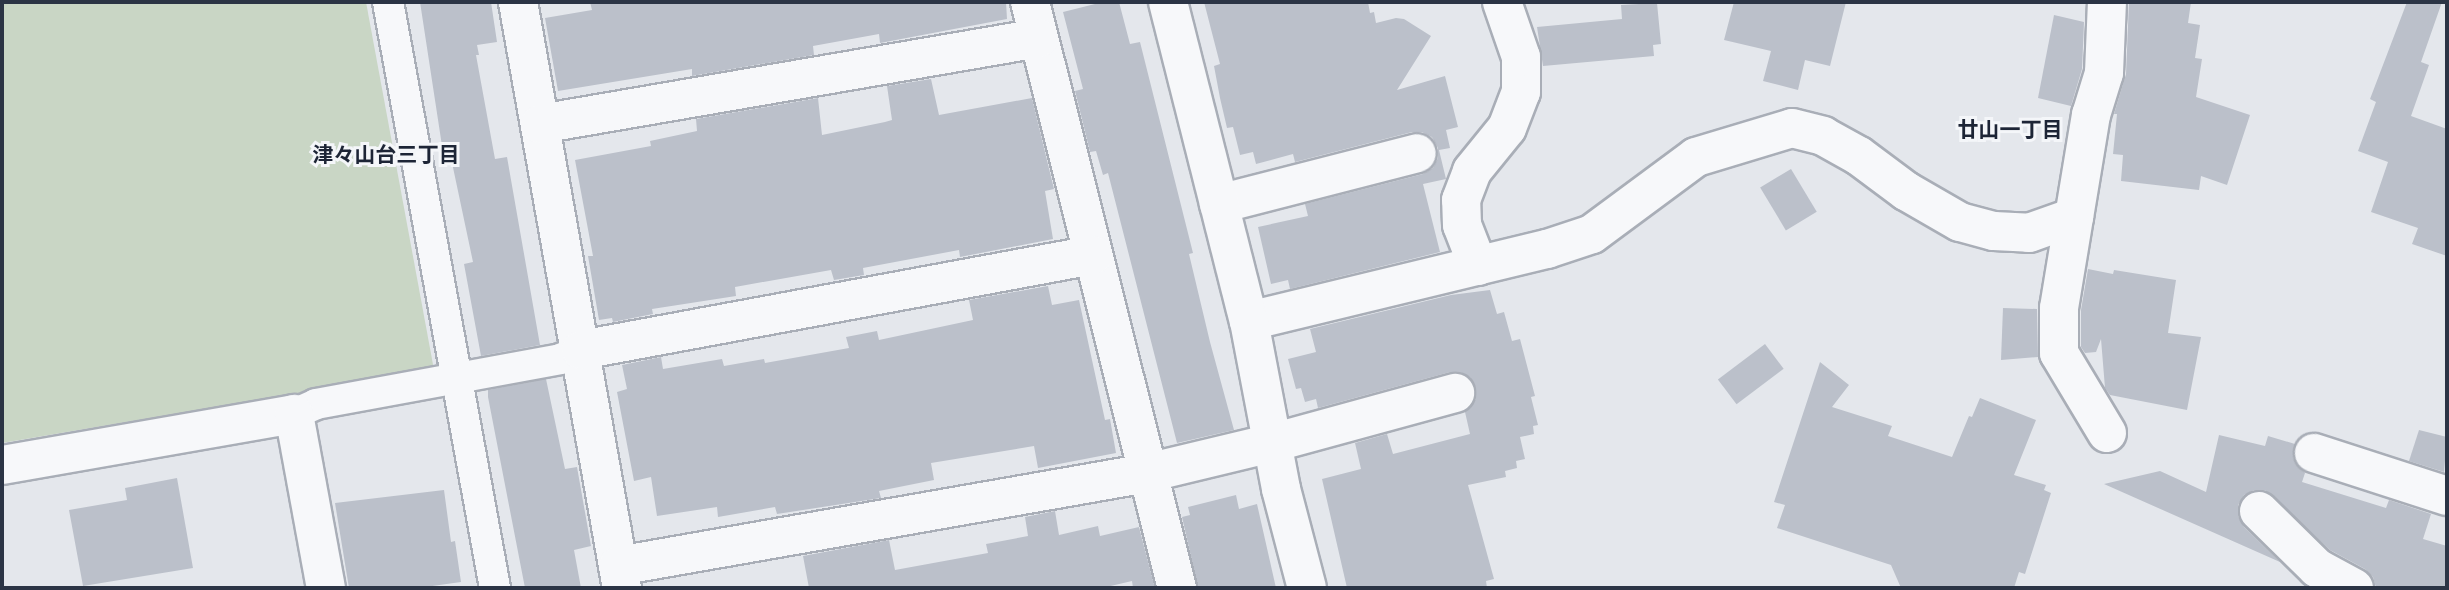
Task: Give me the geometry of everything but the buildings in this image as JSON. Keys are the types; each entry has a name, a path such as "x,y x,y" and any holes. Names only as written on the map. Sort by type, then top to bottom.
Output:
{"street":[{"path":"388,2 495,588"},
{"path":"518,2 620,577 1147,473 1272,443 1455,393"},
{"path":"1168,2 1249,321 1272,443 1307,588"},
{"path":"1479,266 1462,225 1461,200 1472,171 1507,128 1521,92 1521,57 1502,2"},
{"path":"2107,2 2104,73 2091,115 2059,308 2059,353 2107,433"},
{"path":"540,124 1035,20 1177,588"},
{"path":"1249,321 1479,266 1592,234 1696,157 1792,128 1823,136 1859,156 1906,191 1960,222 1994,232 2029,233 2074,217"},
{"path":"1219,204 1417,153"},
{"path":"2,465 294,414 316,404 560,359 581,350 1093,256"},
{"path":"294,414 326,588"},
{"path":"2314,453 2447,496"},
{"path":"2259,511 2317,568 2354,588"}],"green space":[{"path":"2,2 366,2 434,370 2,443"}],"district":[{"name":"廿山一丁目","path":"2010,132"},
{"name":"津々山台三丁目","path":"386,157"}]}
